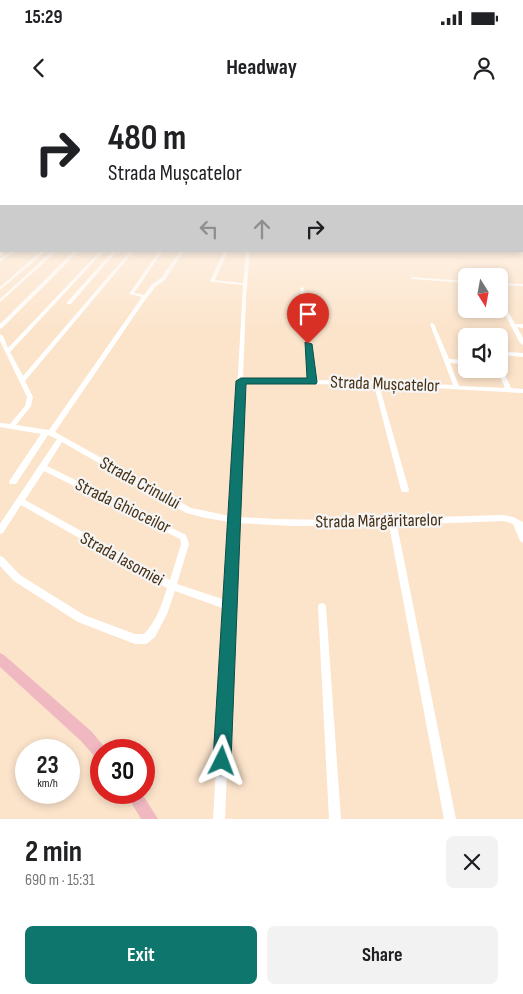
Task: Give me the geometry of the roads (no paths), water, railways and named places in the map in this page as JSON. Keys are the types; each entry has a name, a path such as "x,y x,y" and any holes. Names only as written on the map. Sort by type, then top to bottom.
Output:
{"main road":[{"path":"0,658 90,741"},
{"path":"140,804 150,819"}],"street":[{"path":"0,289 32,262"},
{"path":"0,301 43,262"},
{"path":"0,327 66,262"},
{"path":"8,351 92,262"},
{"path":"69,303 106,262"},
{"path":"22,381 123,262"},
{"path":"145,296 130,294 153,262"},
{"path":"13,482 145,296 154,285 165,277 175,262"},
{"path":"221,262 212,281 245,284"},
{"path":"219,819 247,262"},
{"path":"413,278 458,281"},
{"path":"508,284 523,285"},
{"name":"Strada Mușcatelor","path":"302,288 312,382"},
{"path":"66,290 80,291"},
{"path":"508,317 523,343"},
{"path":"432,324 457,387"},
{"path":"512,325 523,326"},
{"path":"0,336 30,397 30,402 12,426"},
{"path":"508,354 523,355"},
{"path":"448,362 458,362"},
{"path":"504,378 509,390"},
{"name":"Strada Mușcatelor","path":"241,381 376,383 523,391"},
{"path":"376,383 404,490"},
{"path":"0,425 48,432"},
{"name":"Strada Crinului","path":"48,432 189,511 234,520"},
{"path":"0,531 61,439"},
{"name":"Strada Ghioceilor","path":"42,467 183,537 185,544 172,586"},
{"name":"Strada Iasomiei","path":"20,501 172,586 229,606"},
{"name":"Strada Mărgăritarelor","path":"234,520 303,523 504,518 519,524"},
{"path":"392,521 450,819"},
{"path":"519,524 523,539"},
{"path":"0,560 17,578 81,619 142,640 153,634 172,586"},
{"path":"322,607 335,819"}]}
